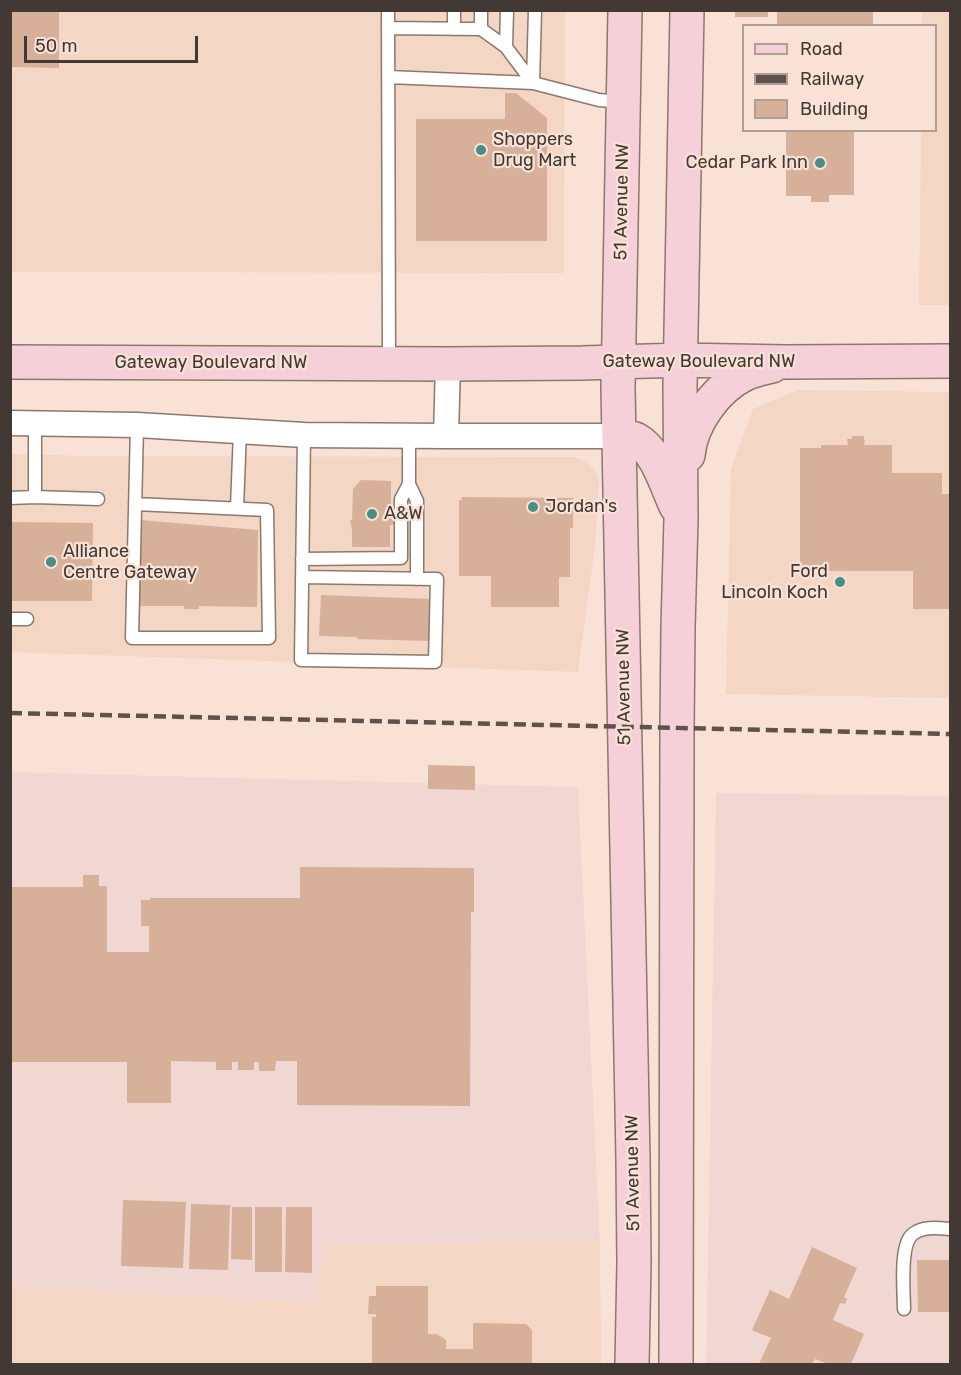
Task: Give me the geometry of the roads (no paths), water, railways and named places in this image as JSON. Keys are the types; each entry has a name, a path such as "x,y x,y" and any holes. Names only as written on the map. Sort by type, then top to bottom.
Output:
{"main road":[{"name":"51 Avenue NW","path":"626,10 619,436 633,1147 632,1365"},
{"path":"676,1365 677,718 687,10"},
{"name":"Gateway Boulevard NW","path":"10,362 448,364 681,360 951,361"},
{"path":"681,519 689,446 707,406 717,395 746,373 786,362"},
{"path":"619,436 636,439 656,460 681,519"}],"street":[{"path":"446,436 448,364"},
{"path":"10,423 137,425 304,435 619,436"}],"lane":[{"path":"388,10 389,364"},
{"path":"454,10 454,29"},
{"path":"481,10 481,29"},
{"path":"506,47 507,10"},
{"path":"533,83 535,10"},
{"path":"388,28 481,29 506,47 533,83"},
{"path":"388,77 533,83 599,100 624,102"},
{"path":"35,423 35,497"},
{"path":"135,504 267,510 269,638 132,638 135,504 137,425"},
{"path":"237,508 240,431"},
{"path":"302,577 436,579 435,662 301,660 302,559 304,435"},
{"path":"409,436 409,484 417,501 417,579"},
{"path":"302,559 401,558 401,499 409,484"},
{"path":"10,498 98,499"},
{"path":"10,619 27,619"},
{"path":"904,1309 904,1257 911,1235 926,1228 951,1228"}],"railway":[{"path":"10,713 950,734"}],"place":[{"name":"Shoppers Drug Mart","path":"481,150"},
{"name":"Cedar Park Inn","path":"820,163"},
{"name":"Jordan's","path":"533,507"},
{"name":"A&W","path":"372,514"},
{"name":"Alliance Centre Gateway","path":"51,562"},
{"name":"Ford Lincoln Koch","path":"840,582"}]}
